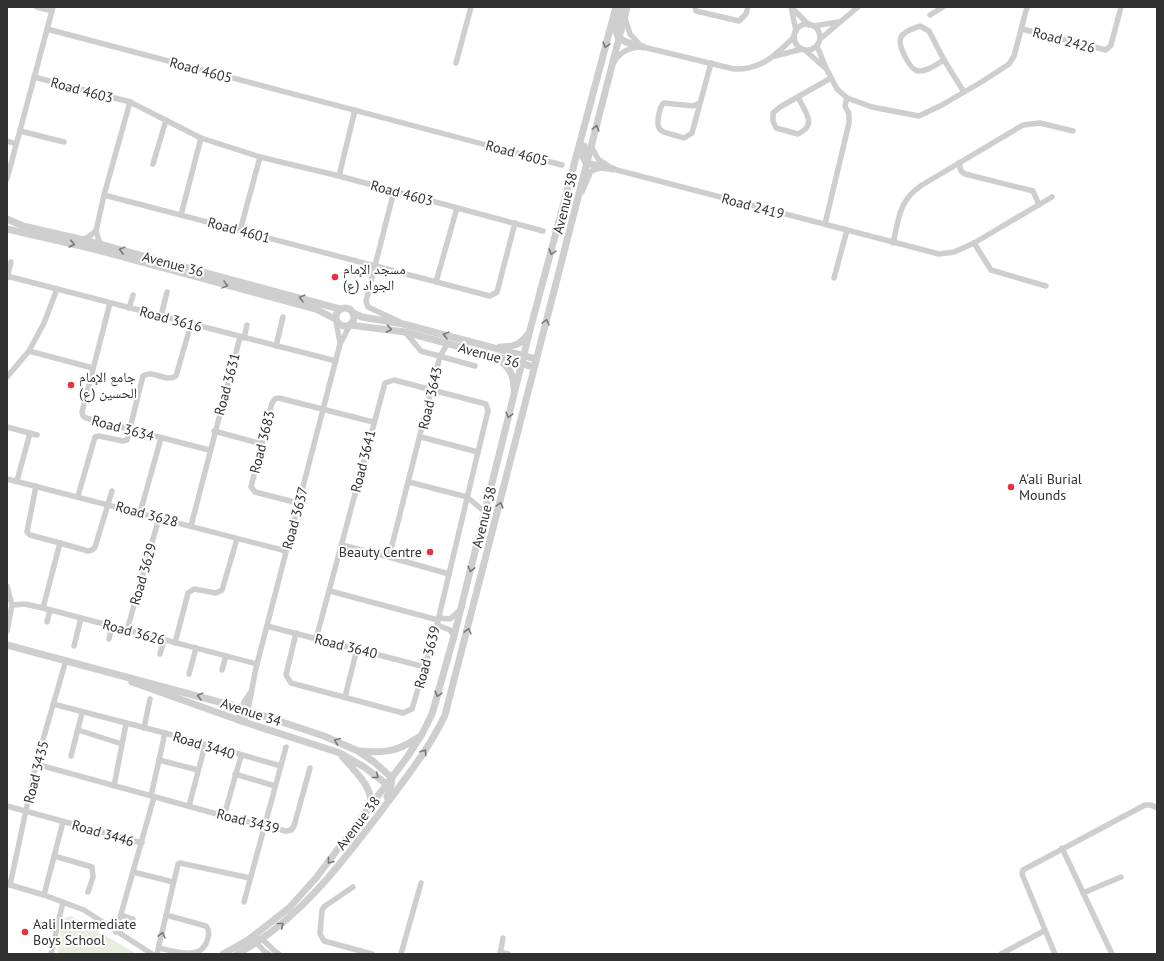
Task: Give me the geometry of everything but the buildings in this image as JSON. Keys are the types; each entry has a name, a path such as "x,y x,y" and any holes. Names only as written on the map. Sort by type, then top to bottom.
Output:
{"street":[{"path":"7,179 52,9 37,7"},
{"path":"456,63 471,7"},
{"name":"Avenue 38","path":"392,778 422,734 438,693 461,609 530,330 616,7"},
{"path":"621,7 616,27 619,39 624,42 734,70 744,70 765,63 775,56 801,26 839,22"},
{"name":"Avenue 38","path":"236,954 290,918 368,828 436,734 449,704 586,162 627,7"},
{"path":"695,7 696,11 739,21 746,14 748,7"},
{"path":"775,56 810,50 818,46 820,39 818,30 791,7 796,45 804,50"},
{"path":"820,39 839,22 852,14 858,7"},
{"path":"930,15 943,7"},
{"name":"Road 2426","path":"818,46 826,68 837,89 847,98 872,107 918,116 964,92 1009,64 1014,56 1028,7"},
{"name":"Road 2426","path":"1022,29 1106,50 1111,45 1121,7"},
{"path":"625,17 630,34 643,47"},
{"path":"944,60 920,71 914,70 900,44 901,36 911,29 920,26 929,31 944,60 964,92"},
{"name":"Road 4605","path":"47,29 562,165"},
{"path":"613,64 622,52 629,49 643,47"},
{"name":"Road 2426","path":"804,50 826,68"},
{"path":"700,103 693,106 664,103 661,106 656,124 657,128 660,131 681,137 689,136 692,133 711,63"},
{"name":"Road 4603","path":"34,77 130,102 201,138 260,157 339,176 543,231"},
{"path":"798,97 809,119 810,125 806,130 798,134 776,128 773,121 773,113 780,107 831,78"},
{"path":"825,224 849,123 849,114 845,106 847,98"},
{"path":"591,101 590,119 582,154 586,162 613,169"},
{"name":"Road 4603","path":"100,244 96,231 104,194 130,102"},
{"path":"339,176 355,110"},
{"path":"153,164 166,120"},
{"path":"893,243 903,205 907,196 922,185 1023,125 1040,123 1073,131"},
{"path":"20,131 64,142"},
{"path":"181,215 201,138"},
{"path":"7,141 16,144"},
{"name":"Road 2419","path":"591,146 598,159 613,169"},
{"path":"240,231 260,157"},
{"path":"959,163 962,171 968,175 1033,191 1039,205"},
{"name":"Road 2419","path":"573,218 591,171 600,168 613,169 939,254 954,252 974,243 1052,197"},
{"path":"394,191 366,301 367,306 403,324"},
{"name":"Road 4601","path":"104,194 487,296 496,294 515,223"},
{"path":"436,282 457,208"},
{"name":"Avenue 36","path":"7,219 23,226 100,244 340,309"},
{"name":"Avenue 36","path":"7,229 90,248 316,309 336,320"},
{"path":"834,278 847,230"},
{"path":"84,240 96,231"},
{"path":"974,243 991,270 1046,286"},
{"path":"7,277 11,262"},
{"name":"Road 3616","path":"7,277 336,361"},
{"path":"7,377 29,351 44,323 57,289"},
{"path":"161,316 168,292"},
{"path":"129,308 133,295"},
{"name":"Road 3634","path":"110,303 93,368 83,416 130,430 209,450"},
{"path":"349,308 354,313 354,319 350,324 341,326 336,320 336,313 340,309 349,308"},
{"name":"Avenue 36","path":"354,313 367,318 403,324 492,351 522,364 535,363"},
{"path":"276,346 283,317"},
{"name":"Road 3637","path":"336,320 340,344"},
{"path":"78,496 95,437 99,436 125,441 130,430 143,376 150,374 169,378 176,376 191,324"},
{"name":"Avenue 36","path":"350,324 405,332 448,343 524,356 535,363"},
{"name":"Road 3637","path":"241,721 250,693 340,344 350,324"},
{"name":"Road 3631","path":"191,526 214,431 242,337 247,325"},
{"path":"492,351 515,346 524,340 530,330"},
{"name":"Road 3643","path":"389,557 421,437 440,356 419,350 405,332"},
{"path":"448,343 440,356 475,366"},
{"path":"29,351 93,368"},
{"path":"492,351 509,369 514,381 515,394"},
{"name":"Road 3641","path":"316,639 330,591 373,422 385,383 394,380 483,403 487,406 488,411 478,452"},
{"name":"Road 3683","path":"298,504 252,491 251,487 272,403 275,399 279,398 373,422"},
{"path":"7,427 36,435"},
{"name":"Road 3631","path":"214,431 262,444"},
{"path":"18,481 30,433"},
{"name":"Road 3643","path":"421,437 478,452"},
{"name":"Road 3634","path":"140,513 161,438"},
{"path":"438,621 478,452"},
{"name":"Road 3628","path":"7,479 78,496 286,551"},
{"path":"409,482 467,497 485,512"},
{"path":"36,486 27,532 30,535 88,551 95,547 112,491"},
{"name":"Road 3629","path":"127,630 159,518"},
{"path":"175,643 188,593 194,589 216,594 222,590 237,539"},
{"path":"43,608 60,543"},
{"path":"342,545 449,574"},
{"path":"7,586 12,605 7,631"},
{"name":"Road 3639","path":"296,634 286,675 289,682 406,712 413,707 438,621 330,591"},
{"name":"Road 3626","path":"12,605 25,604 43,608 257,664"},
{"path":"438,621 450,619 461,609"},
{"path":"47,622 50,610"},
{"path":"74,646 81,618"},
{"path":"438,621 450,630 454,636"},
{"path":"109,639 112,626"},
{"name":"Road 3640","path":"267,626 425,666"},
{"path":"160,654 164,640"},
{"name":"Avenue 34","path":"7,645 93,667 245,710 324,736 358,751 374,762 392,778"},
{"path":"189,674 196,648"},
{"path":"345,697 357,649"},
{"path":"222,670 226,656"},
{"name":"Road 3435","path":"8,885 36,764 66,660"},
{"name":"Avenue 34","path":"93,667 241,721 340,753 364,767 389,786"},
{"path":"144,728 150,699"},
{"name":"Road 3440","path":"53,704 281,766"},
{"path":"71,756 82,713"},
{"path":"114,786 126,724"},
{"path":"78,730 122,744"},
{"path":"116,932 142,843 165,734"},
{"path":"358,751 393,751 405,746 422,734"},
{"path":"189,806 205,745"},
{"path":"244,902 274,786 286,747"},
{"path":"340,753 356,772 369,792 372,798 371,808"},
{"path":"224,816 241,756"},
{"path":"159,760 198,770"},
{"name":"Road 3439","path":"36,764 224,816 286,831 291,830 294,826 310,768"},
{"name":"Road 3440","path":"236,774 274,786"},
{"path":"368,828 370,820 388,795 392,778"},
{"path":"389,786 401,784"},
{"name":"Avenue 38","path":"223,954 248,940 289,908 316,878 389,786"},
{"path":"1055,954 1044,932 1022,874 1023,870 1026,866 1145,805 1151,805 1157,808"},
{"name":"Road 3446","path":"7,806 142,843"},
{"name":"Road 3446","path":"44,895 63,822"},
{"path":"1062,848 1112,954"},
{"path":"54,856 88,864 92,867 93,877 88,892"},
{"path":"166,915 206,926 209,929 208,939 203,950 196,954 158,951 177,865 180,863 250,878"},
{"path":"133,872 173,882"},
{"path":"1083,893 1121,877"},
{"path":"402,954 421,883"},
{"path":"8,885 44,895 84,910 152,954"},
{"path":"353,887 325,906 321,914 320,934 324,941 372,954"},
{"path":"51,954 63,902"},
{"path":"121,915 133,919 132,928"},
{"path":"259,939 264,928"},
{"path":"1001,954 1044,932"},
{"path":"503,938 500,953 508,954"},
{"path":"259,939 269,954"},
{"path":"248,940 259,939 279,954"}],"green space":[{"path":"71,916 137,954 57,954 63,919"}],"place":[{"name":"مسجد الإمام الجواد (ع)","path":"335,277"},
{"name":"جامع الإمام الحسين (ع)","path":"71,385"},
{"name":"A'ali Burial Mounds","path":"1011,487"},
{"name":"Beauty Centre","path":"430,552"},
{"name":"Aali Intermediate Boys School","path":"25,932"}]}
